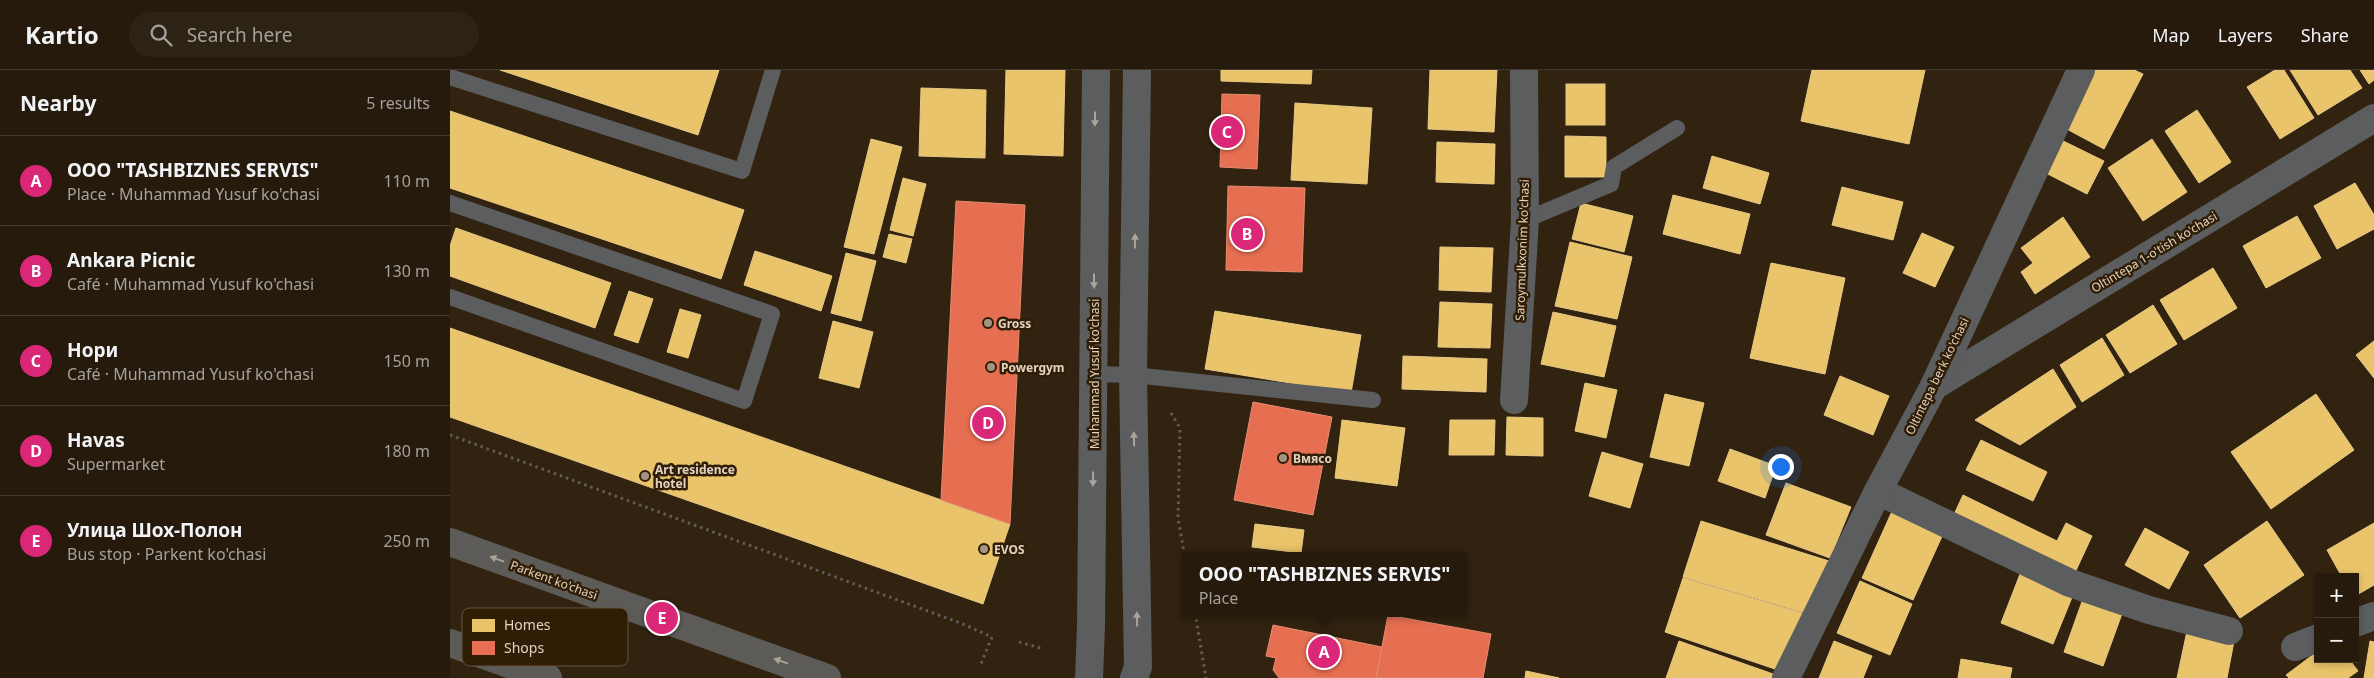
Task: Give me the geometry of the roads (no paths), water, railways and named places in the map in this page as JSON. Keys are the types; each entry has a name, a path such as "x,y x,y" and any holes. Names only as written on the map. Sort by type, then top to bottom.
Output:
{"main road":[{"name":"Parkent ko'chasi","path":"450,542 827,678"},
{"path":"450,643 462,647"},
{"path":"514,666 548,678"}],"street":[{"name":"Muhammad Yusuf ko'chasi","path":"1089,678 1092,626 1096,70"},
{"path":"1137,70 1133,375 1138,674"},
{"name":"Saroymulkxonim ko'chasi","path":"1514,400 1525,220 1524,70"},
{"name":"Oltintepa berk ko'chasi","path":"1786,678 1878,491 1934,386 2081,70"},
{"name":"Oltintepa 1-o'tish ko'chasi","path":"1934,386 2374,118"},
{"path":"1878,491 2070,583 2149,610 2229,631"},
{"path":"2359,622 2374,616"}],"lane":[{"path":"450,78 742,172 773,70"},
{"path":"1525,220 1611,184 1614,167 1678,128"},
{"path":"450,203 772,314 744,401 450,297"},
{"path":"1094,374 1133,375 1372,400"}],"place":[{"name":"Нори","path":"1227,132"},
{"name":"Ankara Picnic","path":"1247,234"},
{"name":"Gross","path":"988,323"},
{"name":"Powergym","path":"991,367"},
{"name":"Havas","path":"988,423"},
{"name":"Вмясо","path":"1283,458"},
{"name":"Art residence hotel","path":"645,476"},
{"name":"EVOS","path":"984,549"},
{"name":"Улица Шох-Полон","path":"662,618"},
{"name":"ООО \"TASHBIZNES SERVIS\"","path":"1324,652"}]}
